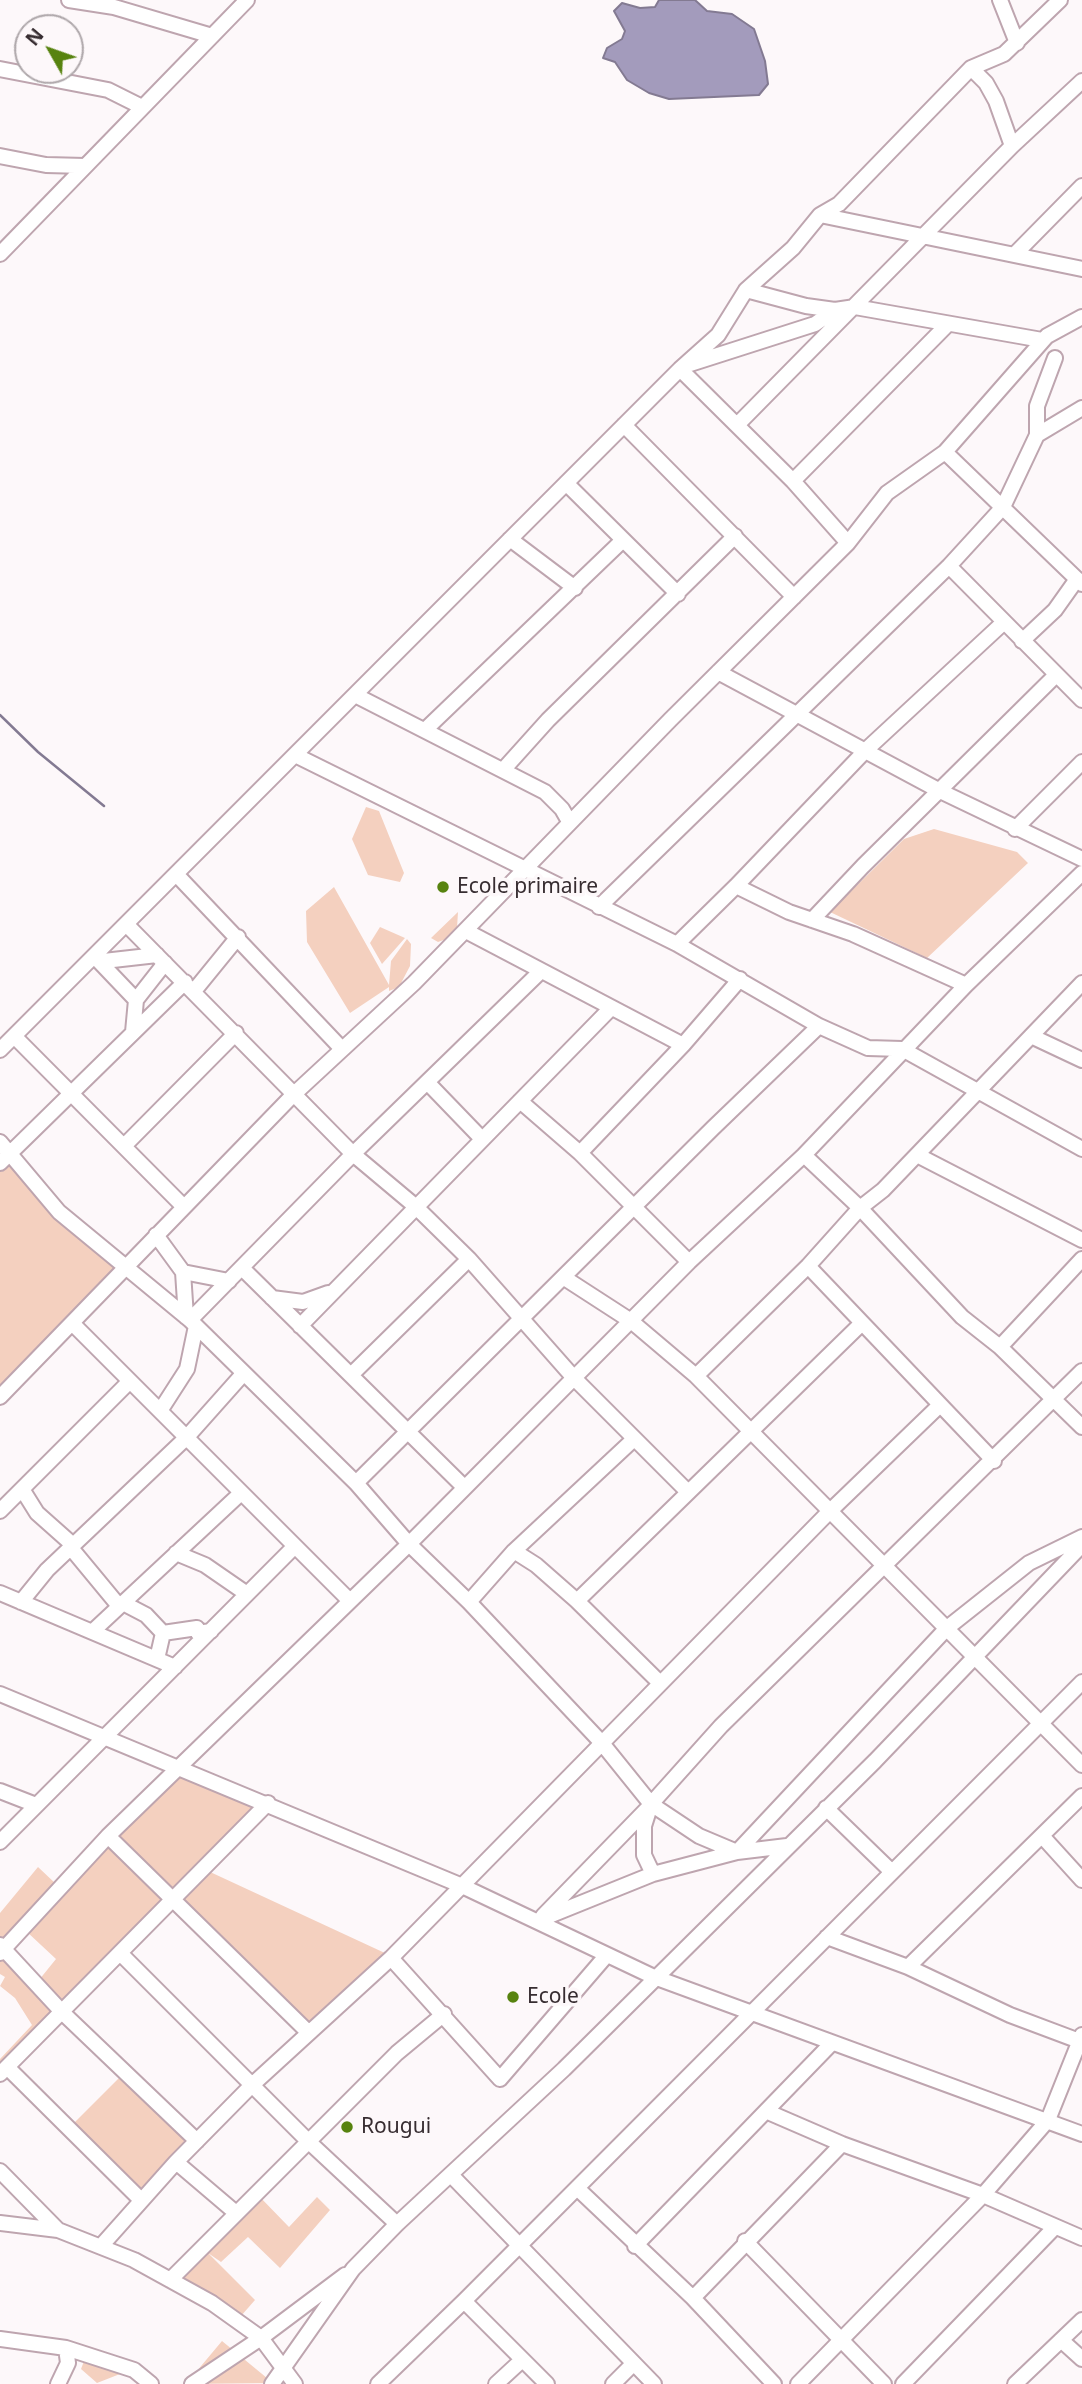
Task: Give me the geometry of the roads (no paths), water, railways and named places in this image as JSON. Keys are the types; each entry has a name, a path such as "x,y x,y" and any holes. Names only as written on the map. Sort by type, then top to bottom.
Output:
{"street":[{"path":"69,0 115,4 212,36"},
{"path":"0,254 6,239 85,166 247,0"},
{"path":"1000,0 1017,43"},
{"path":"0,1050 682,367 718,335 746,290 793,248 820,215 838,204 971,68 1004,54 1060,0"},
{"path":"971,68 991,92 1012,146"},
{"path":"0,69 108,90 142,107"},
{"path":"737,425 1012,146 1082,82"},
{"path":"0,156 46,165 85,166"},
{"path":"1015,254 1082,186"},
{"path":"838,204 849,219"},
{"path":"820,215 1082,269"},
{"path":"746,290 806,306 835,310 855,307 1042,341"},
{"path":"682,367 815,324 835,310"},
{"path":"0,1397 293,1095 466,931 718,672 848,543 887,493 945,452 1042,341 1082,317"},
{"path":"793,481 947,325"},
{"path":"598,907 948,566 1003,507 1037,435 1037,406 1055,358"},
{"path":"682,367 793,481 848,543"},
{"path":"1037,435 1082,408"},
{"path":"624,425 794,597"},
{"path":"945,452 1080,581 1055,610 1022,641"},
{"path":"566,483 678,594"},
{"path":"503,770 556,711 735,536"},
{"path":"510,539 575,588"},
{"path":"426,729 623,540"},
{"path":"948,566 1082,700"},
{"path":"677,944 867,749 1003,623"},
{"path":"718,672 867,749 940,792 1082,859"},
{"path":"813,920 863,866 1056,675"},
{"path":"355,695 545,792 562,809 570,824"},
{"path":"295,755 677,944 820,1027 868,1048 902,1049 977,1094 1082,1149"},
{"path":"1015,829 1082,762"},
{"path":"197,2141 63,2013 1,1949 108,1836 409,1544 689,1262 804,1155 902,1049 1082,873"},
{"path":"176,874 342,1049"},
{"path":"736,886 813,920 853,934 966,985"},
{"path":"126,924 353,1154 415,1206 469,1259 574,1378 688,1492"},
{"path":"466,931 683,1045"},
{"path":"5,1158 133,1032 189,987 238,937"},
{"path":"94,956 104,961 162,959"},
{"path":"94,956 136,1000"},
{"path":"133,1032 136,1000 162,959"},
{"path":"191,1321 353,1154 541,971"},
{"path":"580,1153 683,1045 740,979"},
{"path":"696,1376 808,1266 860,1208 977,1094 1082,983"},
{"path":"300,1326 611,1008"},
{"path":"356,1483 820,1027"},
{"path":"124,1146 236,1033"},
{"path":"14,1036 184,1207"},
{"path":"1031,1036 1082,1060"},
{"path":"427,1082 482,1139"},
{"path":"520,1101 580,1153 633,1209 689,1262"},
{"path":"0,1142 5,1158 59,1212 191,1321 356,1483 409,1544 469,1602 601,1742 651,1804 699,1836 737,1852"},
{"path":"804,1155 860,1208 962,1317 1000,1346 1082,1427"},
{"path":"916,1155 1082,1240"},
{"path":"156,1236 183,1272 191,1321 187,1369 160,1411"},
{"path":"351,1375 469,1259"},
{"path":"1000,1346 1082,1259"},
{"path":"808,1266 994,1461"},
{"path":"242,1268 464,1487"},
{"path":"183,1272 229,1281"},
{"path":"563,1277 631,1321 696,1376 1082,1765"},
{"path":"272,1298 303,1302 323,1296 336,1288"},
{"path":"73,1324 350,1601"},
{"path":"577,1601 862,1324"},
{"path":"365,1389 368,1370 376,1350"},
{"path":"539,1920 651,1804 721,1726 883,1564 994,1461 1082,1371"},
{"path":"21,1602 72,1547 186,1438 243,1374"},
{"path":"2,1504 22,1489 130,1381"},
{"path":"102,2245 176,2162 252,2085 390,1958 829,1512 940,1405"},
{"path":"469,1602 514,1551 634,1439"},
{"path":"22,1489 37,1513 72,1547 121,1604 146,1615 163,1633 165,1662"},
{"path":"93,1631 241,1493"},
{"path":"737,1852 947,1628 1029,1563 1082,1537"},
{"path":"192,2384 261,2338 353,2269 397,2224 564,2070 654,1977 826,1808 1082,1545"},
{"path":"0,1842 104,1738 165,1662 205,1632 295,1546"},
{"path":"514,1551 536,1565 577,1601 660,1683"},
{"path":"176,1553 205,1565 247,1594"},
{"path":"0,1593 165,1662"},
{"path":"163,1633 197,1628 205,1632"},
{"path":"378,2384 522,2244 1082,1682"},
{"path":"0,1694 179,1770 268,1803 460,1885 539,1920 606,1956 654,1977 1082,2134"},
{"path":"0,1791 36,1805"},
{"path":"908,1967 1082,1796"},
{"path":"141,2200 4,2071 268,1803"},
{"path":"651,1804 645,1826 644,1855 653,1874"},
{"path":"826,1808 892,1872"},
{"path":"108,1836 307,2032"},
{"path":"1043,1836 1082,1880"},
{"path":"539,1920 653,1874 737,1852 787,1846"},
{"path":"798,2384 983,2195 1048,2120 1082,2040 1010,2015 908,1967 827,1937"},
{"path":"120,1953 309,2142 397,2224"},
{"path":"390,1958 444,2014 500,2079 606,1956"},
{"path":"170,2280 397,2053 444,2014"},
{"path":"635,2246 768,2112 831,2044"},
{"path":"768,2112 842,2144 983,2195 1082,2238"},
{"path":"692,2298 842,2144"},
{"path":"176,2162 236,2213"},
{"path":"0,2171 58,2230"},
{"path":"451,2175 522,2244 632,2365 654,2384"},
{"path":"577,2188 692,2298 774,2384"},
{"path":"0,2223 58,2230 102,2245 170,2280 212,2303 261,2338 295,2384"},
{"path":"903,2384 1055,2227"},
{"path":"746,2241 884,2384"},
{"path":"272,2384 284,2371 353,2269"},
{"path":"464,2301 547,2384"},
{"path":"1015,2384 1082,2320"},
{"path":"0,2339 66,2348 134,2370 151,2384"},
{"path":"1061,2340 1082,2359"},
{"path":"58,2384 68,2363 66,2348"},
{"path":"496,2384 522,2360"},
{"path":"613,2384 632,2365"}],"waterway":[{"path":"0,715 38,752 104,806"}],"place":[{"name":"Ecole primaire","path":"443,887"},
{"name":"Ecole","path":"513,1997"},
{"name":"Rougui","path":"347,2127"}]}
